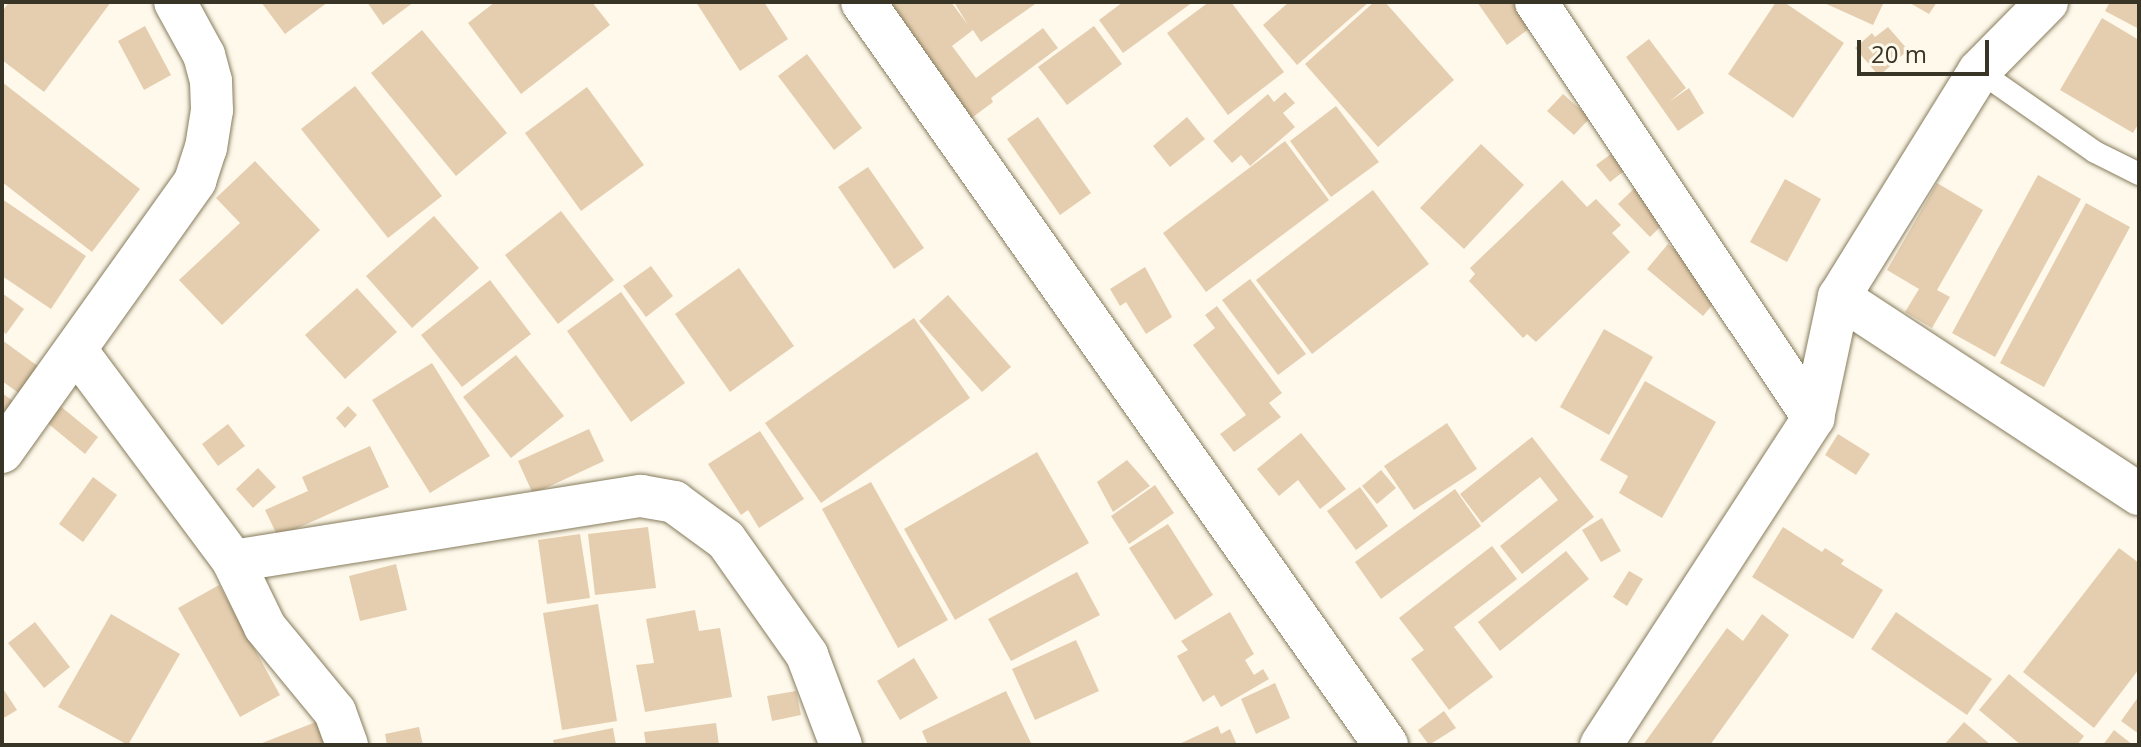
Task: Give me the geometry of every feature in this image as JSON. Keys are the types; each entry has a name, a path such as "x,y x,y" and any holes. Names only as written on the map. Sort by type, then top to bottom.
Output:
{"street":[{"path":"2,452 195,181 206,148 212,110 211,81 204,55 175,2"},
{"path":"863,2 1386,745"},
{"path":"1536,2 1813,418"},
{"path":"1601,745 1813,418 1839,297 1979,71 2047,2"},
{"path":"1839,297 2139,494"},
{"path":"76,350 233,561 265,627 335,712 347,745"},
{"path":"233,561 641,496 674,502 726,540 807,655 841,745"}],"lane":[{"path":"1979,71 2095,152 2139,174"}],"building":[{"path":"9,2 111,2 44,92 2,60 2,12"},
{"path":"261,2 328,2 285,34"},
{"path":"367,2 414,2 383,25"},
{"path":"495,2 592,2 610,25 521,94 468,23"},
{"path":"696,2 764,2 788,39 740,71"},
{"path":"883,2 951,2 968,25 954,2 1038,2 981,42 973,30 952,46 976,78 1043,28 1058,48 991,98 993,102 961,126"},
{"path":"1123,2 1193,2 1123,53 1099,20"},
{"path":"1209,2 1231,2 1284,72 1228,115 1167,33"},
{"path":"1289,2 1369,2 1297,65 1263,25"},
{"path":"1374,2 1385,2 1454,80 1378,147 1305,64"},
{"path":"1477,2 1522,2 1537,23 1507,45"},
{"path":"1776,2 1784,2 1844,43 1793,118 1728,74"},
{"path":"1822,2 1884,2 1873,25"},
{"path":"1908,2 1937,2 1929,14"},
{"path":"2110,2 2139,2 2139,29 2105,11"},
{"path":"2102,18 2139,40 2139,123 2133,133 2060,90"},
{"path":"145,26 171,75 144,90 118,41"},
{"path":"1094,26 1122,64 1067,105 1038,67"},
{"path":"1888,27 1908,50 1879,76 1855,48 1872,33 1875,37"},
{"path":"422,30 507,133 456,176 371,73"},
{"path":"1649,39 1686,88 1669,102 1689,88 1704,113 1678,131 1626,57"},
{"path":"807,54 862,128 834,150 778,76"},
{"path":"2,82 140,189 92,252 2,182"},
{"path":"355,86 442,196 388,238 301,129"},
{"path":"587,87 644,165 581,211 525,133"},
{"path":"1285,92 1295,103 1283,113 1295,127 1250,166 1241,155 1232,163 1213,141 1268,94 1274,102"},
{"path":"1563,94 1590,118 1574,135 1547,111"},
{"path":"1336,106 1379,162 1331,197 1290,141"},
{"path":"1038,117 1091,193 1060,215 1007,139"},
{"path":"1187,117 1205,139 1170,167 1153,146"},
{"path":"1285,141 1329,200 1206,292 1163,233"},
{"path":"1481,144 1524,185 1464,249 1420,208"},
{"path":"1611,154 1624,171 1610,182 1596,165"},
{"path":"255,161 320,230 222,325 179,280 240,223 216,198"},
{"path":"868,167 924,248 894,269 838,187"},
{"path":"2038,175 2081,199 1995,357 1952,333"},
{"path":"1785,179 1821,199 1787,262 1750,242"},
{"path":"1562,180 1587,207 1596,199 1621,225 1612,233 1630,252 1536,342 1527,334 1523,338 1469,281 1475,274 1470,268"},
{"path":"1642,181 1674,213 1650,237 1618,204"},
{"path":"1937,183 1983,210 1937,290 1950,297 1932,328 1905,312 1919,289 1887,270"},
{"path":"1373,190 1429,264 1312,354 1256,280"},
{"path":"2,199 86,256 51,309 2,276"},
{"path":"2086,203 2130,227 2044,387 2000,363"},
{"path":"561,211 614,280 558,324 505,255"},
{"path":"434,216 479,268 412,328 366,276"},
{"path":"1668,244 1724,291 1703,316 1647,269"},
{"path":"651,266 673,296 646,317 623,286"},
{"path":"1145,267 1172,317 1146,334 1126,302 1120,306 1110,289"},
{"path":"739,268 794,346 730,392 675,314"},
{"path":"1250,279 1306,354 1278,375 1222,300"},
{"path":"490,280 531,334 462,387 421,335"},
{"path":"357,288 397,332 345,379 305,335"},
{"path":"621,292 685,383 631,422 567,331"},
{"path":"2,293 24,309 6,334 2,331"},
{"path":"948,295 1011,367 982,392 919,321"},
{"path":"1217,306 1282,393 1269,403 1281,417 1234,452 1220,434 1246,415 1193,345 1215,328 1205,315"},
{"path":"914,318 970,398 821,503 765,423"},
{"path":"1604,329 1653,357 1609,435 1560,407"},
{"path":"2,340 39,367 20,394 2,381"},
{"path":"516,355 564,416 511,458 463,397"},
{"path":"432,363 490,456 430,493 372,400"},
{"path":"1645,381 1716,422 1662,518 1619,493 1628,476 1600,460"},
{"path":"2,393 17,404 2,424"},
{"path":"59,405 98,437 85,454 45,421"},
{"path":"348,406 357,415 345,428 336,418"},
{"path":"1447,423 1477,469 1414,510 1384,466"},
{"path":"228,424 245,446 218,466 202,444"},
{"path":"589,429 604,461 533,494 518,461"},
{"path":"760,431 804,499 759,528 748,510 741,515 708,464"},
{"path":"1301,433 1346,489 1320,509 1298,480 1279,496 1257,469"},
{"path":"1838,434 1870,454 1856,475 1825,455"},
{"path":"1532,437 1594,517 1522,574 1500,546 1558,500 1540,477 1482,523 1460,494"},
{"path":"370,446 389,487 278,537 265,510 308,491 302,477"},
{"path":"1037,452 1089,543 955,620 904,529"},
{"path":"1127,460 1150,486 1113,512 1097,482"},
{"path":"258,468 276,487 253,508 236,489"},
{"path":"1381,470 1396,488 1377,504 1362,486"},
{"path":"93,477 117,495 83,542 59,524"},
{"path":"871,482 948,620 898,648 822,509"},
{"path":"1155,485 1174,513 1129,544 1111,516"},
{"path":"1360,487 1388,526 1356,550 1327,511"},
{"path":"1455,489 1481,526 1381,599 1355,562"},
{"path":"1602,518 1621,551 1601,562 1582,530"},
{"path":"1168,524 1213,595 1175,620 1129,548"},
{"path":"648,527 656,588 595,595 588,534"},
{"path":"1783,527 1822,552 1825,548 1844,560 1841,564 1883,590 1853,639 1752,577"},
{"path":"580,534 590,598 547,604 538,540"},
{"path":"1492,546 1517,579 1454,627 1493,677 1449,710 1411,659 1424,650 1399,618"},
{"path":"2119,548 2139,563 2139,669 2094,728 2023,672"},
{"path":"1566,551 1589,579 1500,651 1478,622"},
{"path":"396,564 407,610 360,621 349,576"},
{"path":"1629,571 1643,579 1627,606 1613,597"},
{"path":"1077,572 1100,615 1011,661 988,619"},
{"path":"219,585 280,695 240,717 178,608"},
{"path":"598,604 617,721 562,730 543,613"},
{"path":"695,610 699,631 720,628 732,697 645,712 636,665 654,663 646,619"},
{"path":"1230,612 1254,654 1245,660 1254,675 1263,669 1269,679 1221,707 1214,695 1203,702 1177,656 1188,650 1181,641"},
{"path":"1896,612 1992,679 1967,715 1871,649"},
{"path":"111,614 180,654 128,745 58,707"},
{"path":"1762,614 1789,635 1710,745 1643,745 1727,628 1743,641"},
{"path":"35,622 70,667 44,688 8,643"},
{"path":"1076,640 1099,691 1035,720 1012,669"},
{"path":"914,658 938,698 900,720 877,681"},
{"path":"2009,674 2084,736 2077,745 2021,745 1979,710"},
{"path":"1275,683 1290,718 1256,734 1241,699"},
{"path":"2,687 17,710 2,719"},
{"path":"796,691 801,715 772,721 767,696"},
{"path":"1006,691 1032,745 928,745 922,731"},
{"path":"2139,696 2139,734 2121,721"},
{"path":"1444,711 1456,728 1429,745 1418,730"},
{"path":"321,720 330,745 257,745"},
{"path":"1964,722 1991,745 1944,745"},
{"path":"716,723 719,745 646,745 644,732"},
{"path":"1218,726 1221,734 1230,729 1237,745 1177,745"},
{"path":"419,727 423,745 387,745 385,734"},
{"path":"613,728 616,745 554,745 553,740"},
{"path":"2114,730 2133,745 2103,745"}]}
